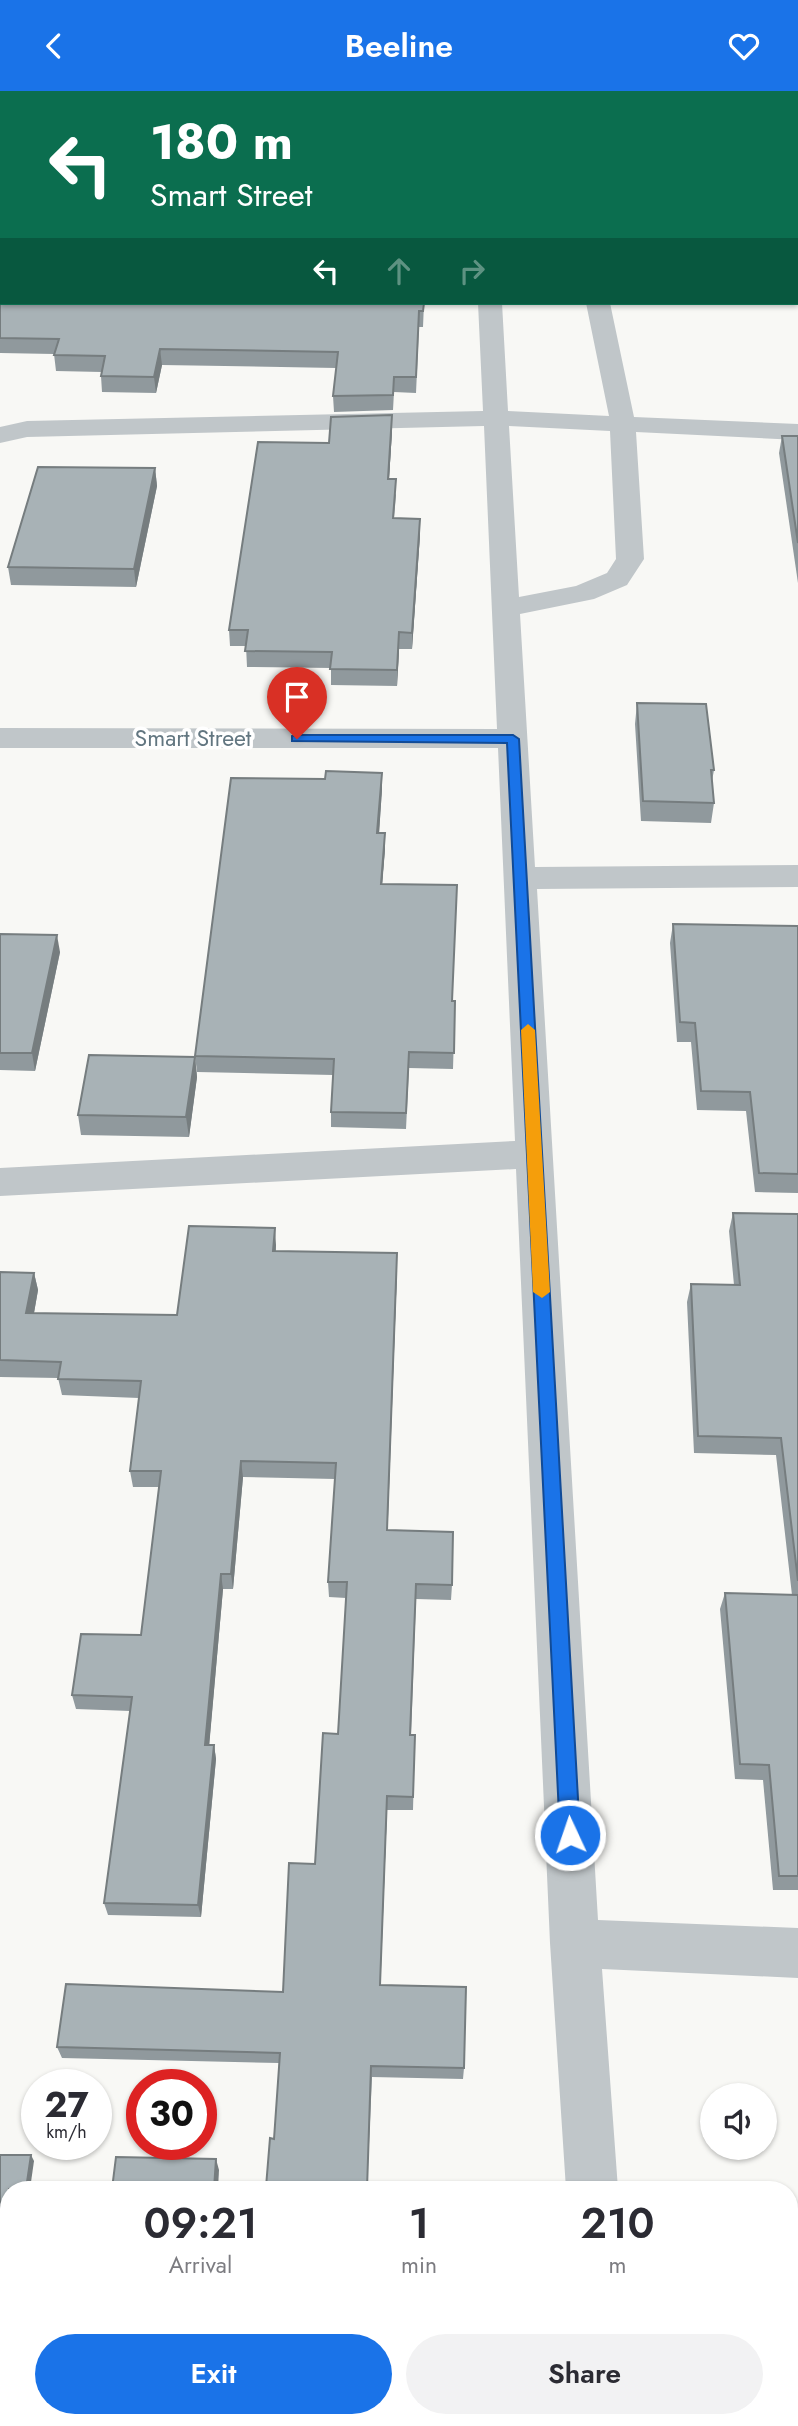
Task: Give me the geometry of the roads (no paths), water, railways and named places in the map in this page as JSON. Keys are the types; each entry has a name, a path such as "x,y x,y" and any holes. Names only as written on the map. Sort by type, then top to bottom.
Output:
{"street":[{"path":"489,305 575,1943 591,2181"},
{"path":"504,609 584,593 617,579 630,559 624,424 598,305"},
{"path":"0,435 27,429 496,418 798,432"},
{"name":"Smart Street","path":"0,738 513,739"},
{"path":"520,878 798,877"},
{"path":"0,1182 534,1154"},
{"path":"575,1943 798,1953"}]}
